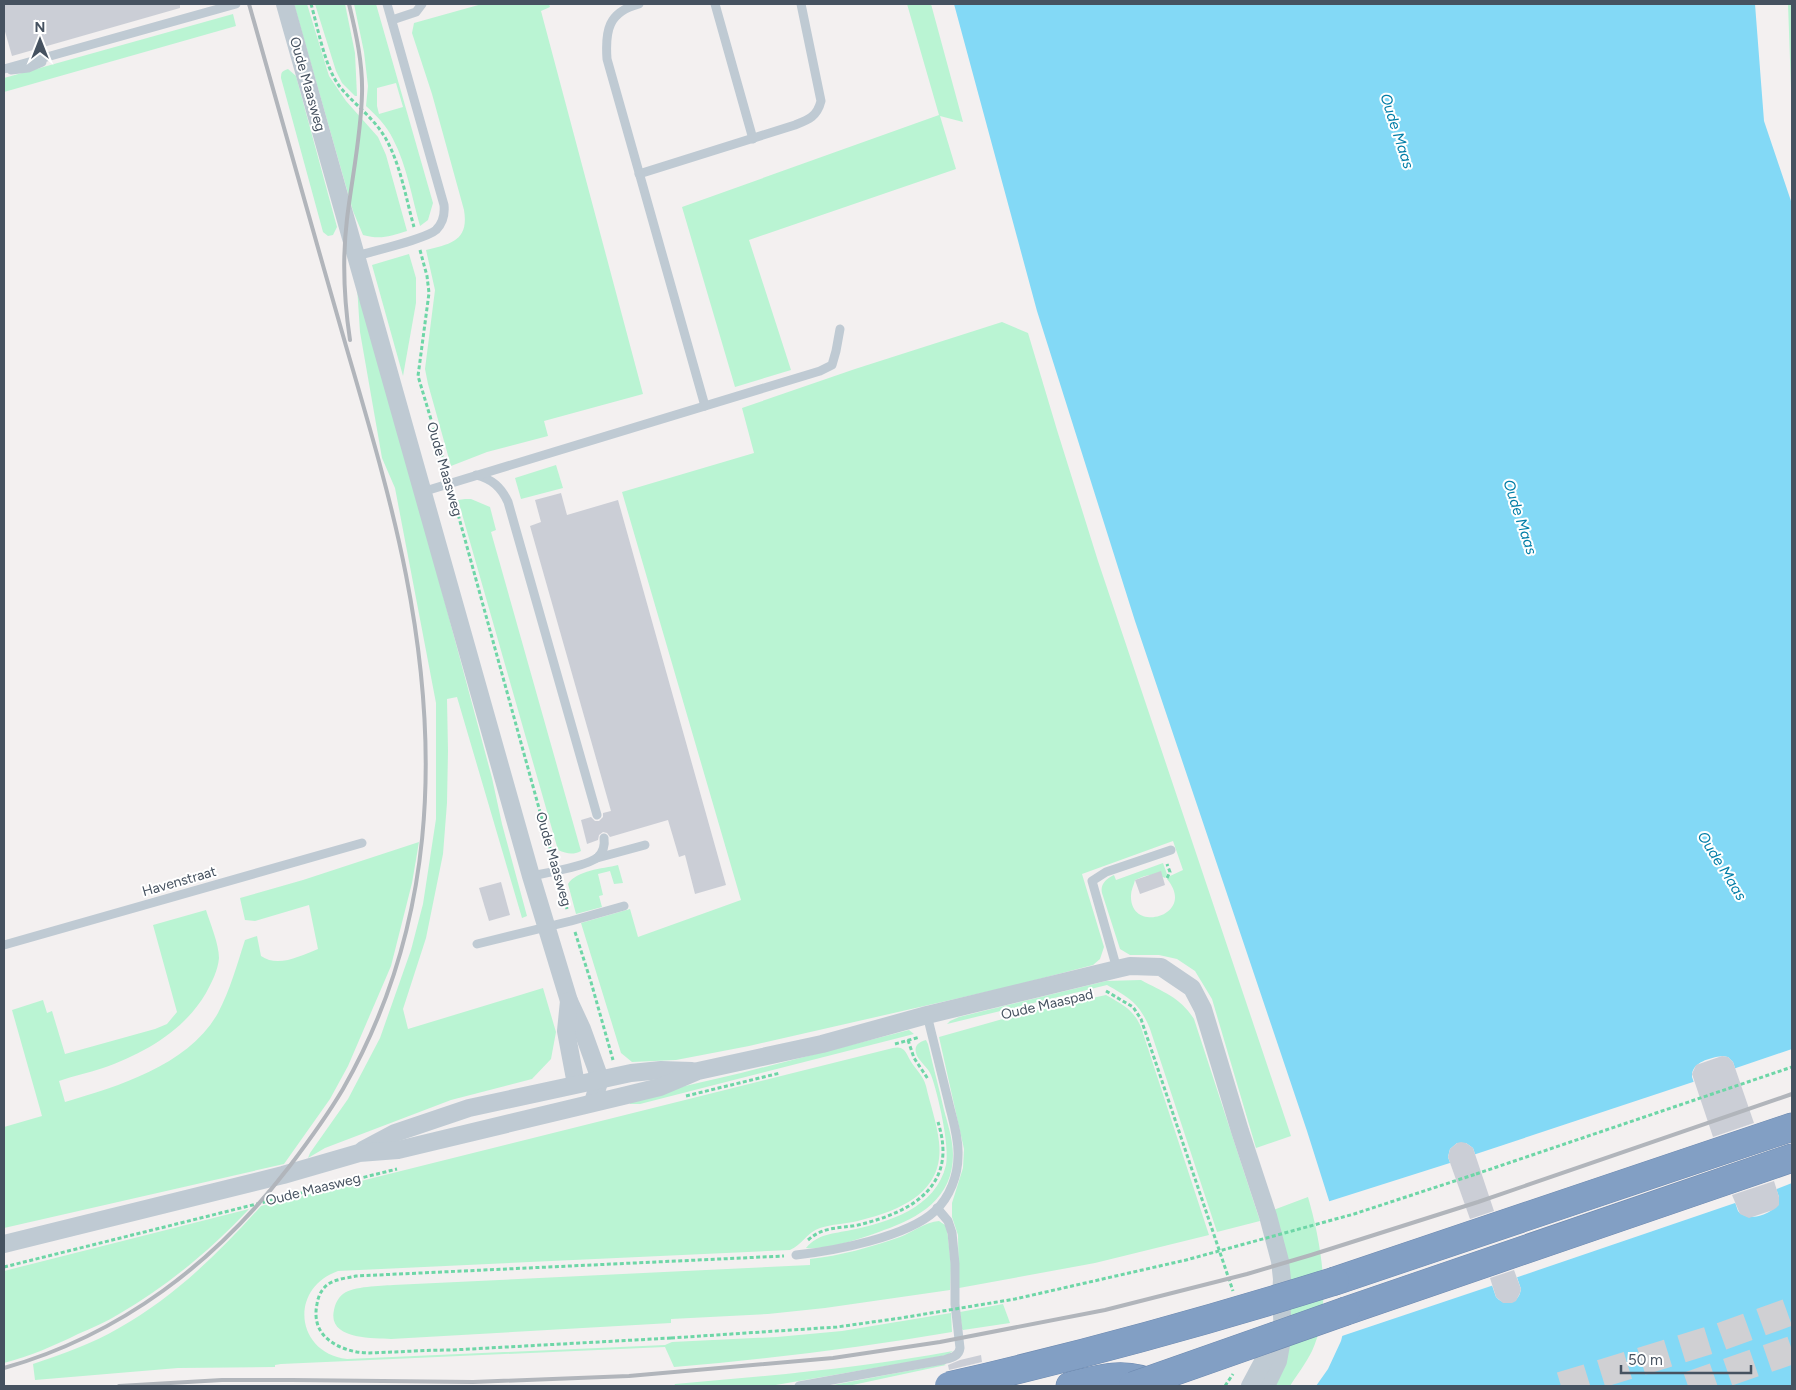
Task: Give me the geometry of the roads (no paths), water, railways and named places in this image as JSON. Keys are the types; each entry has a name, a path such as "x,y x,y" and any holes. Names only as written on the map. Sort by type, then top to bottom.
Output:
{"highway":[{"path":"949,1386 1115,1346 1326,1284 1792,1127"},
{"path":"1133,1386 1792,1158"},
{"path":"1070,1386 1114,1377 1136,1378 1158,1386"}],"street":[{"name":"Oude Maasweg","path":"4,1244 283,1175 358,1153 396,1133 470,1108 600,1079 582,1029 569,1001 531,876 285,4"},
{"name":"Oude Maaspad","path":"593,1102 660,1086 698,1071 822,1044 928,1015 1117,969 1130,966 1161,967 1192,988 1203,1009 1240,1132 1268,1216 1280,1261 1283,1334 1278,1361 1266,1386"},
{"name":"Oude Maasweg","path":"569,1001 566,1031 576,1084"},
{"name":"Oude Maaspad","path":"600,1079 661,1070 698,1071"},
{"path":"576,1084 593,1102 600,1079"},
{"name":"Oude Maasweg","path":"358,1153 398,1150 593,1102"},
{"name":"Oude Maaspad","path":"1250,1386 1266,1356 1281,1296"}],"lane":[{"path":"4,70 203,8 236,4"},
{"path":"357,256 428,235 439,226 443,219 444,205 387,4"},
{"path":"392,20 416,12 422,4"},
{"path":"639,4 618,13 609,26 606,40 609,66 705,406"},
{"path":"715,4 752,139"},
{"path":"639,174 811,119 818,112 821,101 801,4"},
{"path":"422,492 820,371 832,365 840,329"},
{"path":"476,475 487,478 495,483 508,502 597,815"},
{"path":"597,858 605,846 604,838"},
{"name":"Havenstraat","path":"4,945 362,843"},
{"path":"531,876 645,845"},
{"path":"1117,969 1092,881 1106,872 1171,850"},
{"path":"477,944 547,928 624,906"},
{"path":"796,1255 837,1250 878,1239 911,1225 938,1208 952,1185 958,1167 956,1134 928,1015"},
{"path":"798,1386 943,1360 958,1353 960,1348 956,1326 952,1233 948,1221 938,1208"}],"water":[{"name":"Oude Maas","path":"954,4 1755,4 1764,121 1792,204 1792,1386 1316,1386 1328,1369 1341,1341 1348,1313 1347,1283 1332,1210 1135,621 1037,311","holes":["1722,1056 1728,1057 1733,1062 1779,1197 1778,1203 1774,1208 1756,1217 1749,1217 1738,1211 1692,1077 1698,1064","1457,1143 1466,1143 1473,1148 1521,1289 1515,1301 1508,1303 1496,1297 1448,1157 1450,1149"]}],"tunnel":[{"path":"1561,1386 1717,1338 1792,1311"},
{"path":"1688,1386 1792,1350"}],"railway":[{"path":"4,1368 47,1354 88,1336 126,1315 163,1291 198,1264 261,1202 303,1148 343,1089 374,1028 397,966 413,903 422,838 426,773 424,708 417,642 406,575 379,460 249,4"},
{"path":"349,4 358,49 362,83 360,125 347,219 344,265 346,310 350,340"},
{"path":"119,1386 222,1380 473,1382 629,1376 833,1358 940,1342 1105,1310 1247,1274 1478,1202 1792,1094"}]}
